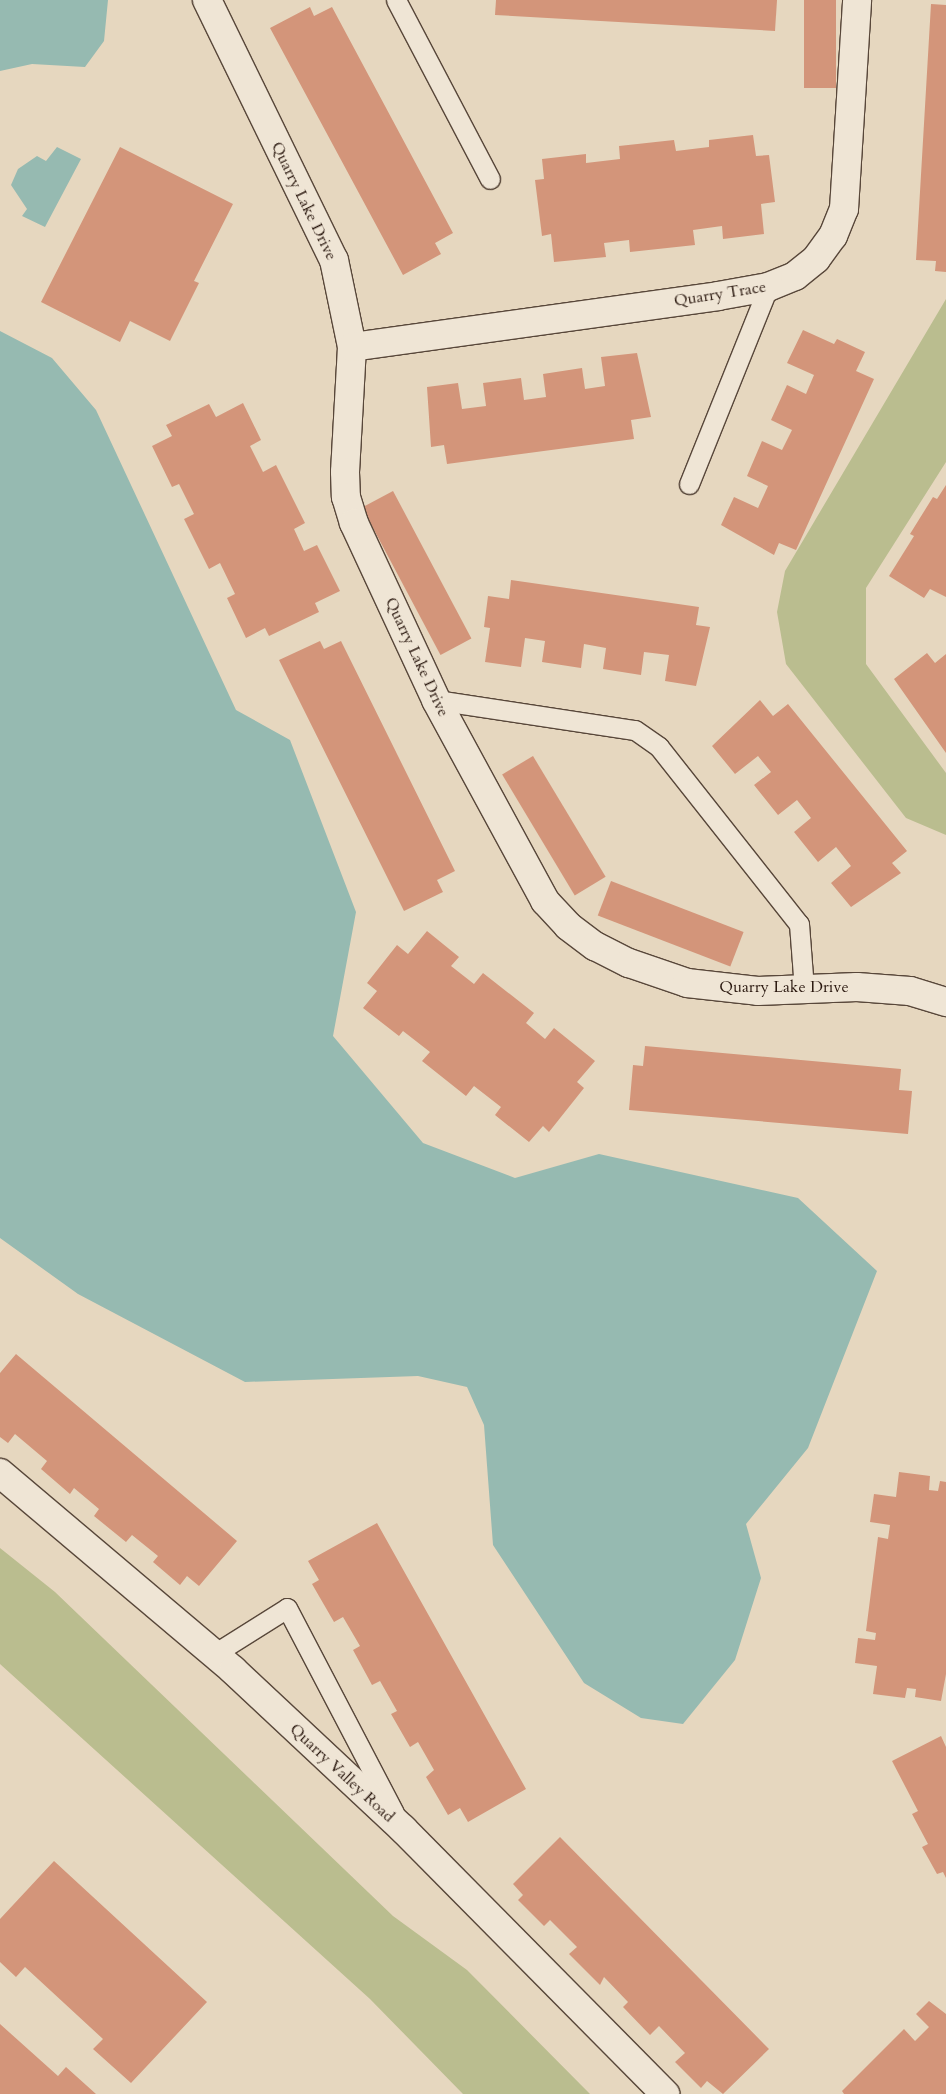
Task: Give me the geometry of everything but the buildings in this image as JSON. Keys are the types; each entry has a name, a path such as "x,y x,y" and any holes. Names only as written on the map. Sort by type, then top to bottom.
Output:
{"street":[{"name":"Quarry Lake Drive","path":"207,0 334,260 352,347 346,497 354,523 436,700 546,900 568,926 595,946 629,963 687,983 758,991 858,987 910,991 946,1002"},
{"name":"Quarry Trace","path":"352,347 768,287 795,276 816,259 833,236 844,209 857,0"},
{"name":"Quarry Valley Road","path":"0,1472 214,1654 403,1829 665,2094"}],"lane":[{"path":"396,0 490,179"},
{"path":"689,484 768,287"},
{"path":"436,700 635,730 659,747 799,924 804,989"},
{"path":"214,1654 287,1608 403,1829"}],"green space":[{"path":"946,299 946,462 866,588 866,664 946,773 946,835 906,818 786,664 777,612 785,571"},
{"path":"0,1548 55,1592 393,1916 467,1970 590,2094 463,2094 370,1999 0,1664"}],"water":[{"path":"0,0 108,0 104,41 85,67 32,64 0,71"},
{"path":"57,147 81,159 45,227 22,216 27,209 11,185 18,169 37,156 46,161"},
{"path":"0,331 52,358 96,410 236,710 290,740 356,912 333,1036 423,1143 515,1178 599,1154 798,1198 877,1271 808,1448 746,1524 761,1578 735,1660 683,1724 641,1718 584,1683 493,1545 484,1425 467,1387 418,1376 245,1382 78,1294 0,1238"}]}
